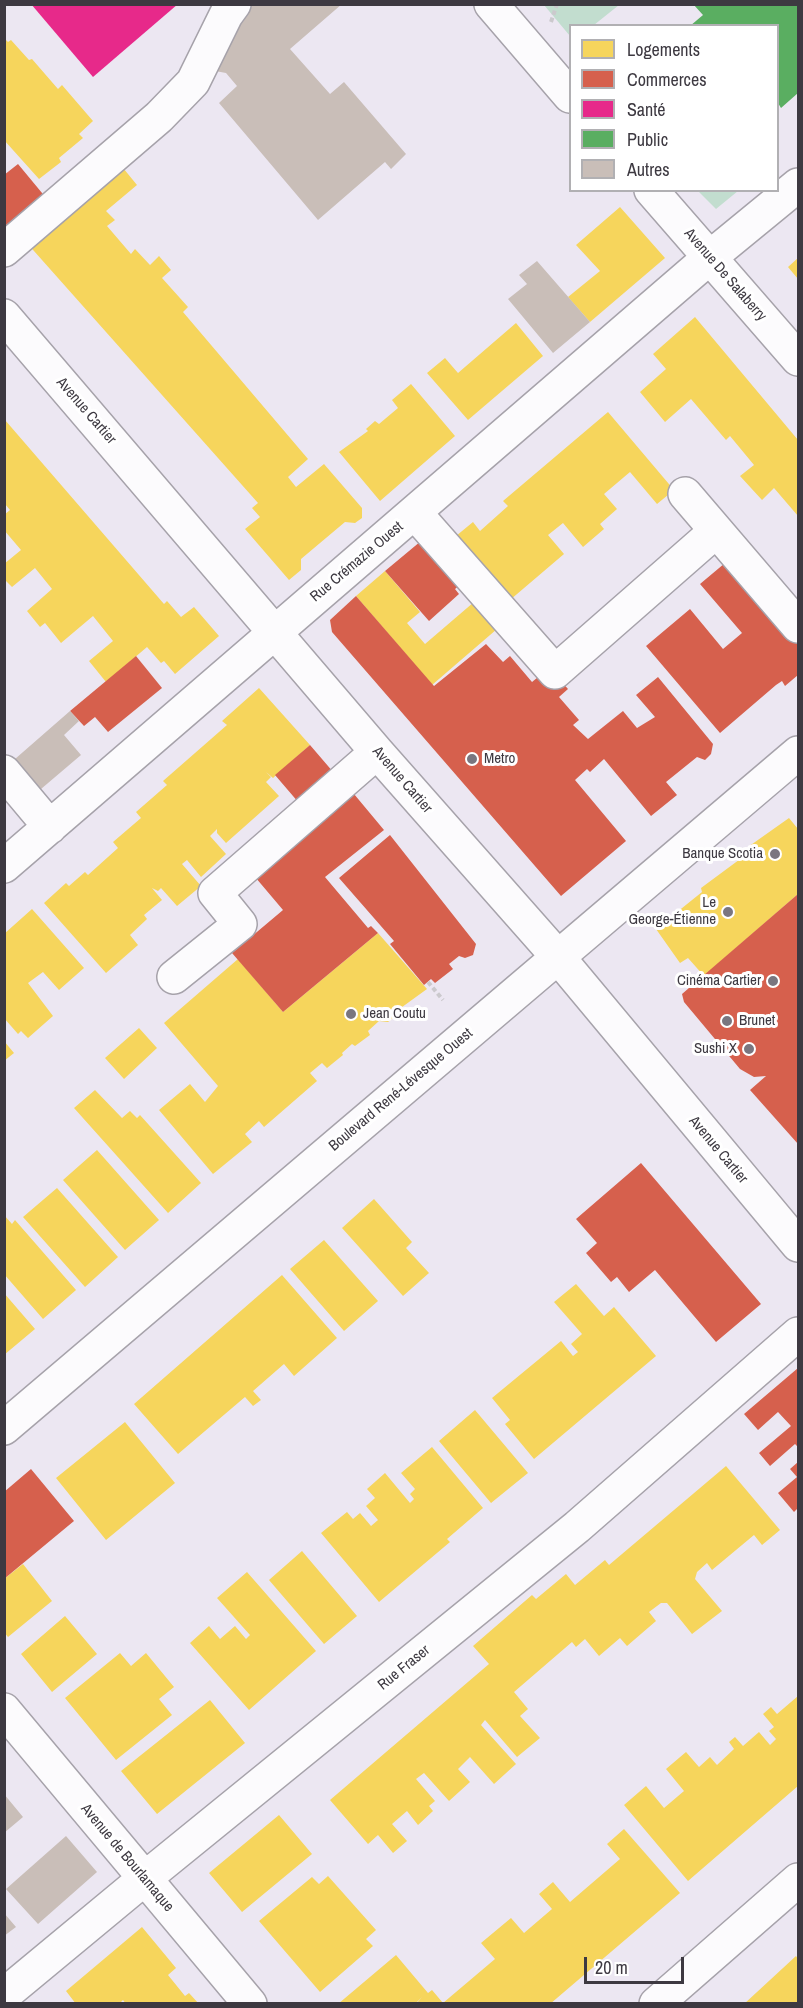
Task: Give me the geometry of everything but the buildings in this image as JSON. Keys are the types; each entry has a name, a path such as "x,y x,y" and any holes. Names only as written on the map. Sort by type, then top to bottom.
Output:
{"street":[{"path":"4,250 159,117 193,82 226,15 234,4"},
{"path":"491,4 569,95"},
{"name":"Rue Crémazie Ouest","path":"4,866 709,258 798,185"},
{"name":"Avenue De Salaberry","path":"653,192 798,359"},
{"name":"Avenue Cartier","path":"4,316 377,752 558,957 798,1245"},
{"path":"685,494 798,626"},
{"path":"415,513 555,672 716,531"},
{"path":"174,977 240,924 215,893 377,752"},
{"name":"Boulevard René-Lévesque Ouest","path":"4,1428 798,753"},
{"path":"4,772 50,827"},
{"name":"Rue Fraser","path":"4,1995 577,1527 798,1334"},
{"name":"Avenue de Bourlamaque","path":"4,1710 250,2004"},
{"path":"656,2004 798,1880"}],"path":[{"path":"428,982 443,1000"}],"green space":[{"path":"544,5 619,5 595,24 569,24 569,35"},
{"path":"699,192 737,192 716,209"}],"place":[{"name":"Metro","path":"472,759"},
{"name":"Banque Scotia","path":"775,854"},
{"name":"Le George-Étienne","path":"728,912"},
{"name":"Cinéma Cartier","path":"773,981"},
{"name":"Jean Coutu","path":"351,1014"},
{"name":"Brunet","path":"727,1021"},
{"name":"Sushi X","path":"749,1049"}]}
